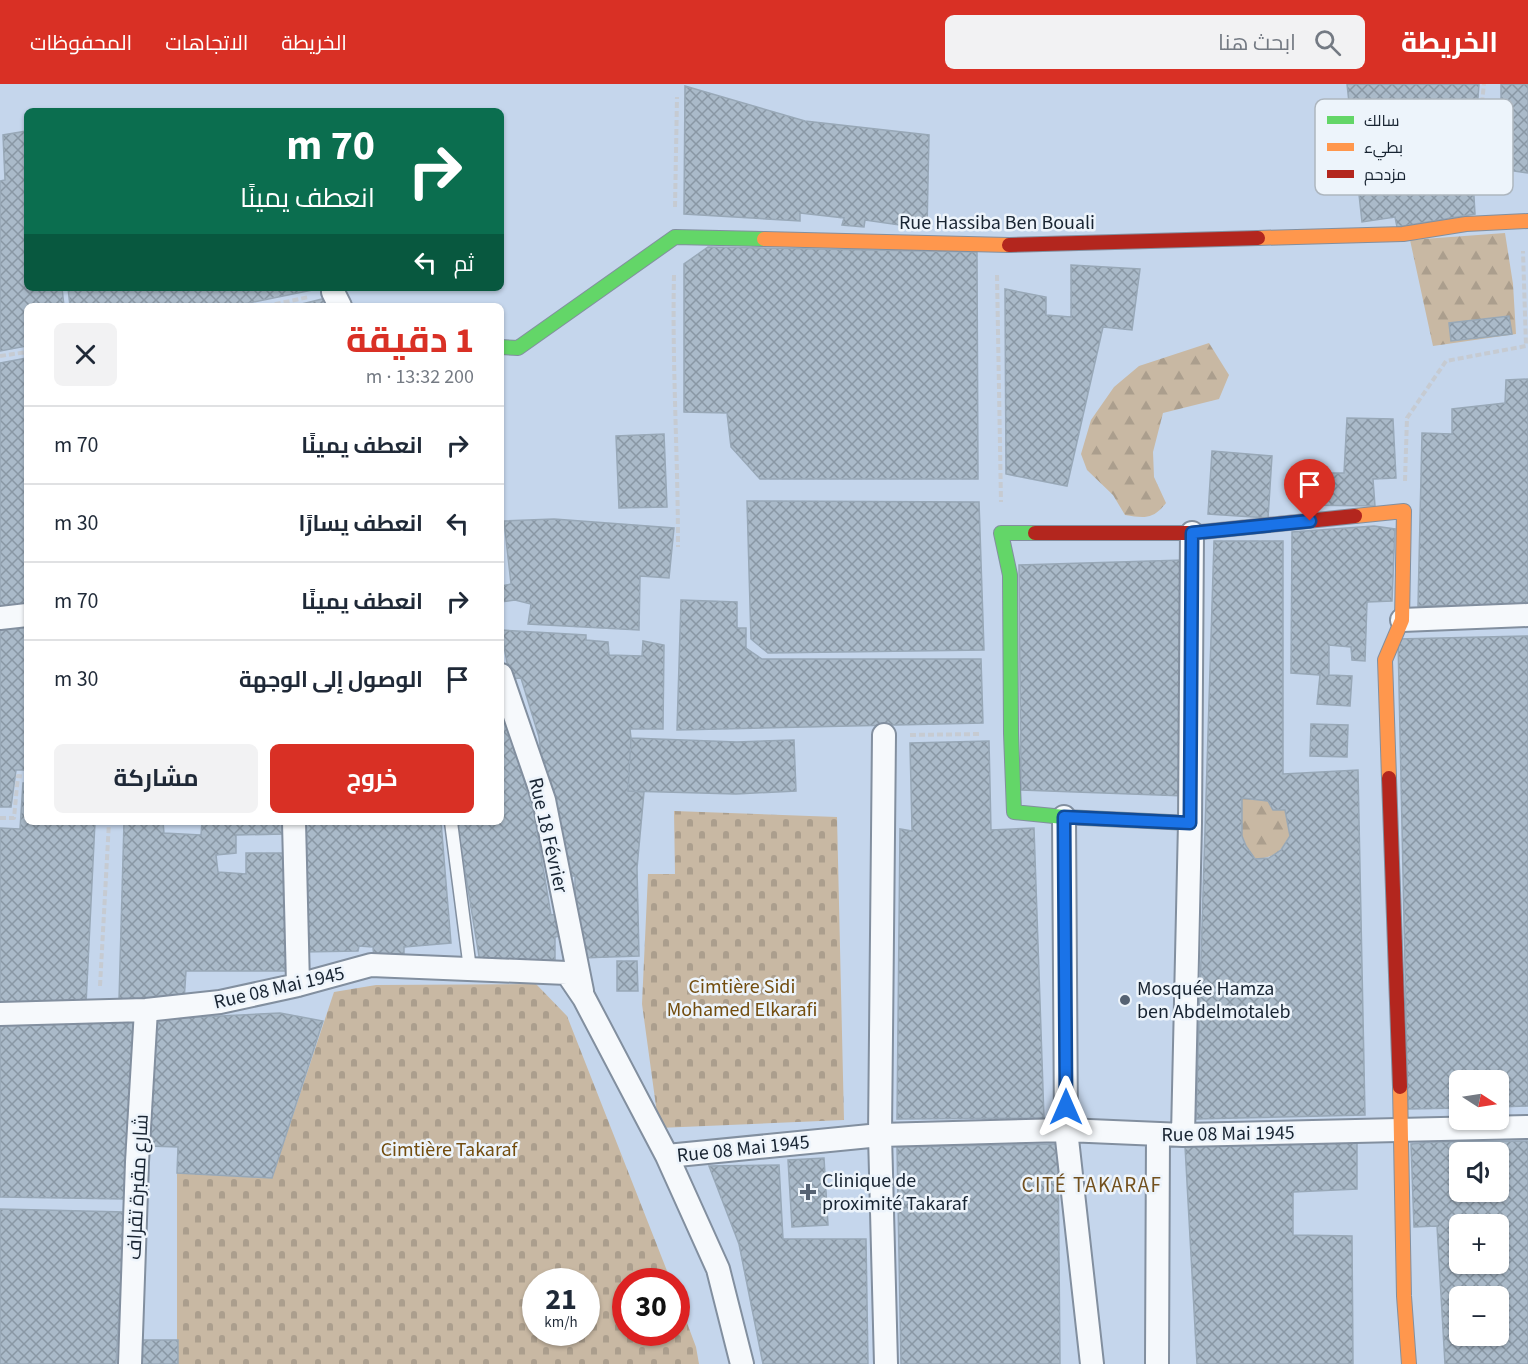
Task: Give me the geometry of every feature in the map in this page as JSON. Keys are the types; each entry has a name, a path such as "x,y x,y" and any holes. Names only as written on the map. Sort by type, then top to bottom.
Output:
{"street":[{"name":"Rue Hassiba Ben Bouali","path":"675,237 996,245 1403,234 1466,224 1525,220"},
{"path":"504,347 518,348 675,237"},
{"path":"1190,823 1064,817 1014,812 1010,575 1001,533 1192,533 1404,511 1402,620 1385,660 1401,1130 1404,1296 1409,1364"},
{"path":"1183,1135 1190,823 1192,533"},
{"path":"0,618 24,615"},
{"path":"1402,620 1528,615"},
{"name":"Rue 18 Février","path":"504,684 544,800 584,998"},
{"path":"884,735 880,1135 886,1364"},
{"path":"1064,817 1066,1130 1092,1364"},
{"path":"294,825 298,985"},
{"name":"Rue 08 Mai 1945","path":"0,1014 146,1010 220,1002 298,985 371,965 567,973 584,998 667,1156 880,1135 1066,1130 1183,1135 1528,1127"},
{"name":"شارع مقبرة تقراف","path":"129,1364 146,1010"},
{"path":"1157,1364 1158,1135"},
{"path":"667,1156 718,1269 742,1364"}],"lane":[{"path":"451,825 470,969"}],"path":[{"path":"1482,99 1484,84"},
{"path":"677,97 673,330 678,547"},
{"path":"1480,195 1483,223"},
{"path":"1404,511 1407,418 1446,361 1526,346 1525,220"},
{"path":"996,245 1001,533"},
{"path":"296,303 337,299"},
{"path":"0,356 24,352"},
{"path":"884,735 1011,733"},
{"path":"0,818 14,818 18,776 24,777"},
{"path":"98,1010 110,825"}],"green space":[{"path":"1505,233 1513,284 1516,334 1433,346 1410,240"},
{"path":"1209,343 1229,375 1219,399 1163,413 1153,452 1154,477 1166,503 1152,515 1138,517 1125,515 1113,495 1087,470 1081,454 1091,420 1114,387 1139,366"},
{"path":"1242,798 1268,801 1273,810 1285,810 1290,836 1280,850 1272,856 1255,859 1246,846 1242,836"},
{"name":"Cimtière Sidi Mohamed Elkarafi","path":"674,811 837,817 844,1120 659,1128 642,1004 648,874 675,874"},
{"name":"Cimtière Takaraf","path":"536,984 567,1016 666,1268 612,1268 612,1346 690,1346 690,1331 699,1364 177,1364 177,1173 272,1178 334,992 376,985"}],"building":[{"path":"1347,84 1479,84 1478,99 1349,99"},
{"path":"1501,84 1528,84 1528,173 1513,171 1513,99 1501,99"},
{"path":"685,86 805,121 929,135 927,229 865,220 864,227 842,225 844,218 800,213 800,221 684,214"},
{"path":"24,132 24,291 62,291 64,303 24,303 24,347 0,351 0,181 5,180 3,135"},
{"path":"1359,195 1474,195 1475,214 1397,227 1395,217 1362,222"},
{"path":"708,247 977,252 978,479 760,479 731,447 727,413 684,412 684,264"},
{"path":"1071,265 1140,269 1132,330 1103,327 1067,486 1006,474 1005,289 1046,297 1046,315 1071,317"},
{"path":"68,291 307,291 249,303 70,303"},
{"path":"330,297 332,303 306,303"},
{"path":"1509,316 1512,334 1451,341 1449,323"},
{"path":"24,359 24,608 0,611 0,363"},
{"path":"1528,379 1528,605 1418,606 1422,433 1452,434 1452,409 1505,403 1506,380"},
{"path":"1347,418 1393,419 1396,478 1373,479 1375,506 1300,505 1298,473 1344,473"},
{"path":"664,434 667,507 619,508 616,436"},
{"path":"1212,451 1272,456 1268,518 1208,514"},
{"path":"747,501 979,502 984,650 768,653 751,639"},
{"path":"554,519 674,528 669,578 640,576 639,630 528,624 531,604 515,600 504,602 504,585 511,584 504,521"},
{"path":"1374,526 1395,529 1392,601 1367,602 1365,661 1352,660 1351,647 1329,645 1329,675 1352,676 1350,706 1317,704 1320,675 1291,673 1292,532"},
{"path":"1214,541 1283,541 1283,774 1358,770 1365,1115 1196,1119","holes":["1242,798 1268,801 1273,810 1285,810 1290,836 1281,850 1269,858 1255,859 1242,836"]},
{"path":"1184,560 1185,796 1021,790 1019,565"},
{"path":"681,600 737,602 737,628 746,628 746,648 762,659 981,659 983,723 677,730"},
{"path":"24,625 24,770 16,770 11,807 0,807 0,628"},
{"path":"504,630 586,635 586,640 608,642 609,655 642,656 643,641 664,645 663,729 630,729 628,791 644,792 637,868 639,956 581,958 575,918 575,876 562,876 554,792 545,793 539,737 521,678 510,679 504,646"},
{"path":"1528,636 1528,1106 1509,1107 1509,1070 1449,1070 1449,1108 1408,1109 1398,639"},
{"path":"504,720 534,813 551,915 557,914 561,936 555,937 555,962 480,962 457,825 504,825"},
{"path":"1311,724 1348,725 1347,757 1310,756"},
{"path":"631,738 737,742 794,740 796,791 736,794 628,791"},
{"path":"989,741 991,830 1034,828 1044,1118 897,1119 900,829 912,831 910,743"},
{"path":"23,783 24,825 95,825 86,1004 0,1007 0,828 20,829"},
{"path":"124,825 163,825 164,833 201,835 202,825 284,825 284,834 236,835 236,853 216,855 218,872 246,874 246,853 288,853 287,971 186,971 184,1001 119,1000"},
{"path":"299,825 441,825 451,943 404,947 404,960 374,959 373,947 359,946 358,951 302,952"},
{"path":"617,961 637,961 638,991 617,991"},
{"path":"280,1013 323,1021 272,1178 177,1173 178,1147 148,1146 158,1019"},
{"path":"136,1017 126,1199 0,1197 0,1019"},
{"path":"1357,1136 1357,1189 1293,1192 1293,1235 1352,1236 1353,1364 1197,1364 1185,1146"},
{"path":"1528,1141 1528,1364 1445,1364 1437,1226 1414,1227 1411,1144 1433,1142"},
{"path":"1058,1144 1060,1364 901,1364 897,1147"},
{"name":"Clinique de proximité Takaraf","path":"824,1158 828,1225 792,1227 788,1160"},
{"path":"779,1165 783,1239 866,1239 868,1364 763,1364 739,1244 709,1166"},
{"path":"0,1209 125,1212 116,1364 0,1364"},
{"path":"141,1340 178,1340 178,1364 141,1364"}],"traffic: fast":[{"path":"504,347 518,348 675,237 764,239"},
{"path":"1035,533 1001,533 1010,575 1014,812 1064,817 1190,823"}],"traffic: slow":[{"path":"1258,238 1403,234 1466,224 1528,221"},
{"path":"764,239 1009,245"},
{"path":"1355,516 1404,511 1402,620 1385,660 1389,778"},
{"path":"1400,1087 1404,1296 1409,1364"}],"traffic: jam":[{"path":"1009,245 1258,238"},
{"path":"1035,533 1192,533 1355,516"},
{"path":"1389,778 1400,1087"}],"place":[{"name":"Mosquée Hamza ben Abdelmotaleb","path":"1125,1000"},
{"name":"Clinique de proximité Takaraf","path":"808,1192"}],"district":[{"name":"CITÉ TAKARAF","path":"1092,1185"}],"route":[{"path":"1066,1107 1064,817 1190,823 1192,533 1310,521"}]}
